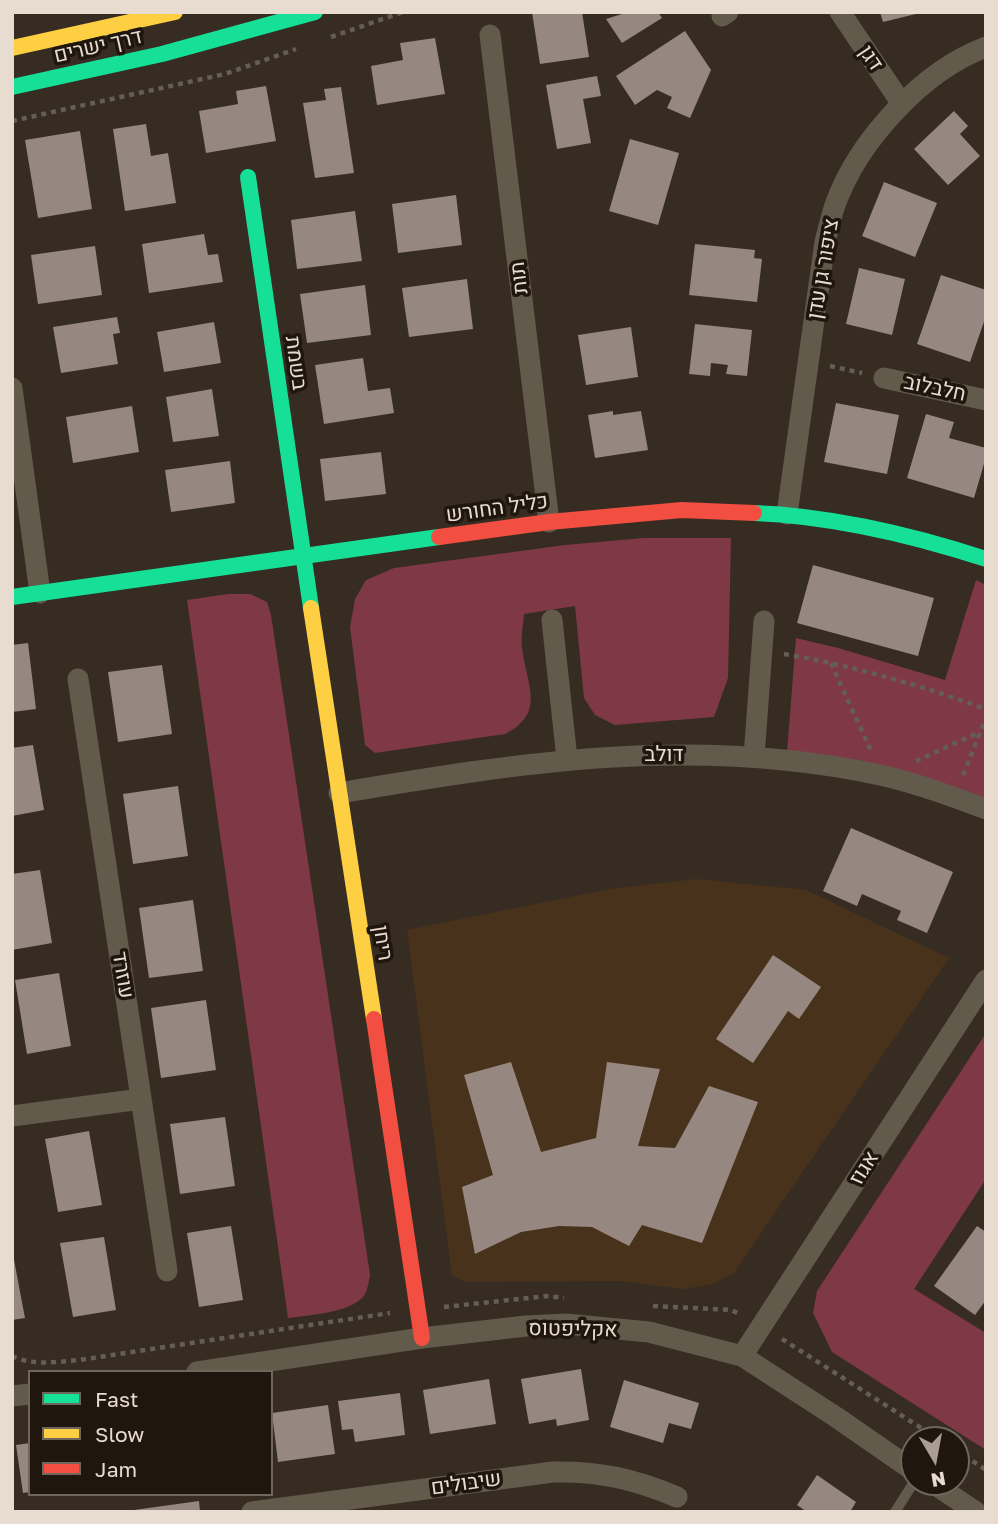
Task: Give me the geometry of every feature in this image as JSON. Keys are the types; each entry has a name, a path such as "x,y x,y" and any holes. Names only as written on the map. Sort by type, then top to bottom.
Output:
{"street":[{"name":"דרך ישרים","path":"12,48 175,12"},
{"name":"דרך ישרים","path":"12,87 162,54 315,12"},
{"name":"דגן","path":"840,12 902,104"},
{"name":"תות","path":"490,35 549,522"},
{"name":"ציפור גן עדן","path":"787,514 825,242 835,204 872,138 902,104 971,52 986,47"},
{"name":"בשמת","path":"248,177 303,555"},
{"name":"חלבלוב","path":"884,378 986,400"},
{"path":"12,388 40,593"},
{"name":"כליל החורש","path":"12,597 549,522 682,510 787,514 925,539 986,559"},
{"name":"ריחן","path":"303,555 422,1338"},
{"path":"552,620 567,759"},
{"path":"754,757 764,621"},
{"name":"עוזרד","path":"78,679 167,1271"},
{"name":"דולב","path":"339,793 493,768 639,754 754,757 825,765 882,776 986,809"},
{"name":"אגוז","path":"742,1356 986,980"},
{"path":"12,1116 141,1099"},
{"name":"אקליפטוס","path":"225,1370 422,1338 566,1325 649,1332 742,1356 900,1461"},
{"name":"שיבולים","path":"252,1512 553,1472 587,1471 622,1478 677,1497"},
{"path":"952,1496 976,1512"}],"lane":[{"path":"895,1512 905,1496"}],"path":[{"path":"808,360 884,378"},
{"path":"762,650 831,662 912,683 986,709"},
{"path":"831,662 882,776 980,732"},
{"path":"954,797 986,718"},
{"path":"12,1356 22,1361 41,1363 79,1360"},
{"path":"832,1369 919,1426"},
{"path":"970,1459 986,1470"}],"shaded area":[{"path":"643,538 731,538 728,678 714,717 615,725 595,715 584,698 575,606 524,614 522,647 531,696 526,717 518,726 505,734 375,753 365,745 350,627 355,599 366,580 394,568 565,545"},
{"path":"976,580 986,585 986,799 787,752 796,638 945,680"},
{"path":"250,594 267,602 271,615 370,1275 366,1292 353,1304 331,1312 288,1318 187,600"},
{"path":"696,879 806,890 949,958 733,1274 712,1284 685,1289 619,1281 466,1282 452,1276 407,930 609,889"},
{"path":"986,1033 986,1179 914,1289 986,1333 986,1450 970,1440 970,1426 948,1426 832,1352 813,1313 817,1291"}],"building":[{"path":"532,12 582,12 589,57 540,64"},
{"path":"621,12 658,12 662,18 622,43 606,19 622,14"},
{"path":"880,12 920,12 920,13 883,22"},
{"path":"685,31 711,70 690,118 667,108 672,97 657,90 635,105 616,76"},
{"path":"435,38 445,94 377,105 371,66 403,60 400,43"},
{"path":"597,76 601,96 583,99 591,143 557,149 546,85"},
{"path":"266,86 276,141 206,153 199,111 238,104 236,91"},
{"path":"341,87 354,173 315,178 303,103 326,100 324,89"},
{"path":"954,111 968,126 960,134 980,156 948,185 914,149"},
{"path":"146,124 151,156 168,153 176,203 125,211 113,129"},
{"path":"80,131 92,209 38,218 25,140"},
{"path":"630,139 679,153 658,225 609,211"},
{"path":"884,182 937,203 915,257 862,236"},
{"path":"456,195 462,245 398,253 392,204"},
{"path":"355,211 362,261 297,269 291,220"},
{"path":"204,234 208,255 218,254 223,282 149,293 142,244"},
{"path":"695,244 755,250 754,258 762,259 757,302 689,295"},
{"path":"95,246 102,295 38,304 31,255"},
{"path":"859,268 905,279 892,335 846,324"},
{"path":"941,275 986,290 986,316 970,362 917,344"},
{"path":"467,279 473,329 409,337 402,288"},
{"path":"365,285 371,335 307,343 300,294"},
{"path":"117,317 120,333 113,334 118,364 61,373 53,327"},
{"path":"214,322 221,363 164,372 157,332"},
{"path":"695,324 752,330 747,376 726,374 728,365 711,363 710,376 689,374"},
{"path":"631,327 638,377 586,385 578,335"},
{"path":"363,358 368,391 390,388 394,413 324,424 315,365"},
{"path":"212,389 219,436 173,442 166,397"},
{"path":"836,403 899,415 887,474 824,462"},
{"path":"132,406 139,452 73,463 66,417"},
{"path":"613,411 613,415 641,411 648,450 595,458 588,415"},
{"path":"926,414 954,422 949,438 986,448 986,457 974,498 907,478"},
{"path":"381,452 386,494 325,501 320,459"},
{"path":"230,461 235,503 171,512 165,470"},
{"path":"813,565 934,598 918,656 797,623"},
{"path":"28,643 36,709 12,712 12,645"},
{"path":"162,665 172,734 118,742 108,672"},
{"path":"33,745 44,810 12,816 12,748"},
{"path":"178,786 188,856 133,864 123,794"},
{"path":"851,828 953,872 927,933 897,920 901,911 862,894 857,906 823,891"},
{"path":"40,870 52,943 12,950 12,874"},
{"path":"193,900 203,971 149,978 139,908"},
{"path":"773,955 821,987 799,1019 788,1011 753,1063 716,1039"},
{"path":"59,973 71,1046 27,1054 15,980"},
{"path":"206,1000 216,1070 161,1078 151,1008"},
{"path":"511,1062 541,1152 596,1138 607,1062 660,1069 638,1146 675,1148 709,1086 758,1102 702,1243 642,1225 629,1246 592,1227 559,1226 521,1232 475,1254 462,1187 493,1175 464,1075"},
{"path":"225,1117 235,1186 180,1194 170,1124"},
{"path":"89,1131 102,1205 58,1212 45,1139"},
{"path":"231,1226 243,1300 199,1307 187,1233"},
{"path":"977,1226 986,1232 986,1300 975,1315 934,1286"},
{"path":"104,1237 116,1310 73,1317 60,1243"},
{"path":"12,1249 25,1318 12,1320"},
{"path":"581,1369 589,1420 557,1426 556,1419 529,1424 521,1379"},
{"path":"489,1379 496,1424 430,1434 423,1390"},
{"path":"624,1380 699,1403 691,1429 669,1423 663,1443 610,1427"},
{"path":"400,1393 405,1435 355,1442 353,1429 342,1430 338,1401"},
{"path":"328,1405 335,1454 278,1462 273,1413"},
{"path":"28,1443 28,1492 23,1493 16,1445"},
{"path":"817,1475 856,1502 850,1512 807,1512 797,1505"},
{"path":"199,1501 200,1512 134,1512 134,1510"}],"traffic: fast":[{"path":"12,87 162,54 315,12"},
{"path":"248,177 311,608"},
{"path":"754,513 813,518 872,528 986,559"},
{"path":"12,597 439,537"}],"traffic: slow":[{"path":"12,48 175,12"},
{"path":"311,608 374,1019"}],"traffic: jam":[{"path":"439,537 549,522 682,510 754,513"},
{"path":"374,1019 422,1338"}]}
